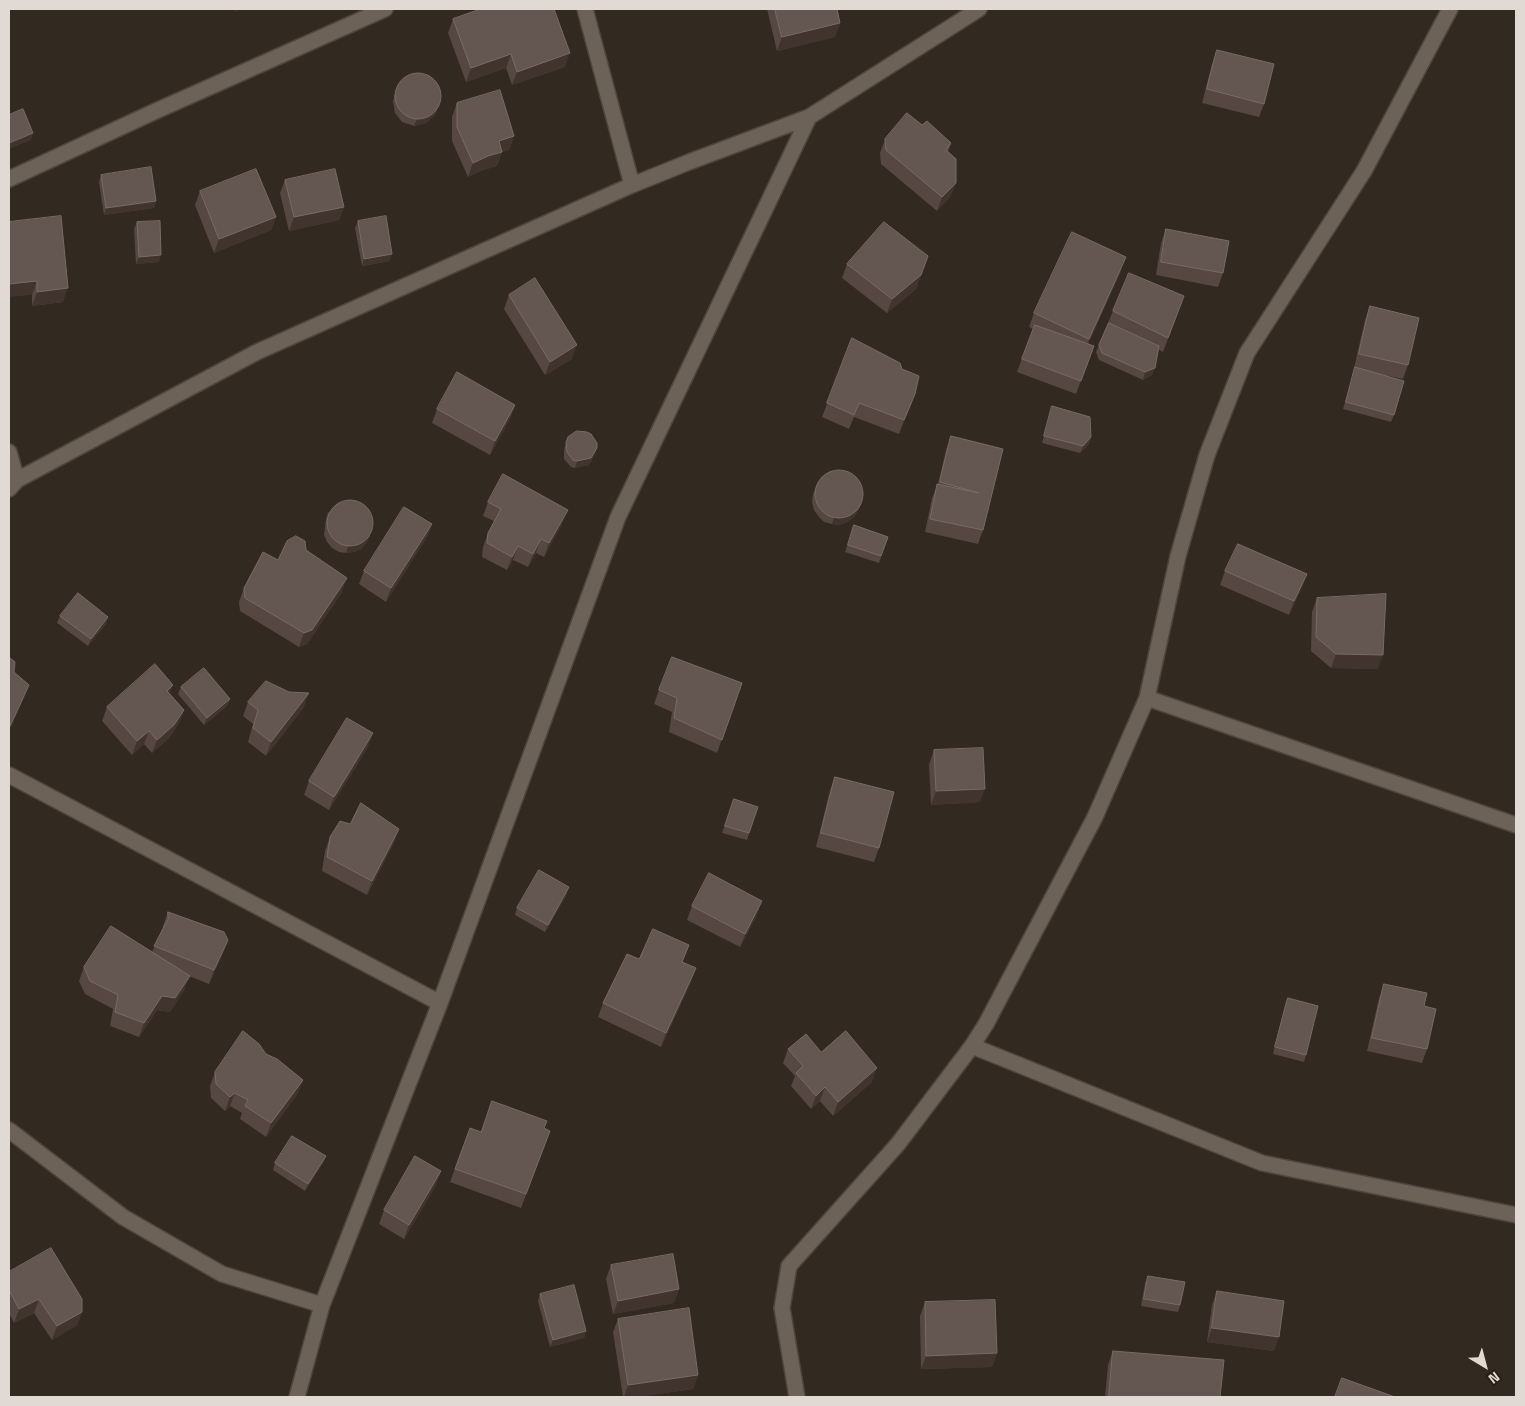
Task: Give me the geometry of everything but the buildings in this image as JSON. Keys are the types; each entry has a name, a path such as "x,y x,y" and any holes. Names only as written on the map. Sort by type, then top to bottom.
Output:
{"street":[{"path":"9,179 385,9"},
{"path":"585,9 632,185"},
{"path":"9,452 13,484 257,352 632,185 698,158 809,117 979,9"},
{"path":"797,1397 782,1308 789,1266 898,1144 972,1046 986,1024 1095,817 1147,698 1178,556 1207,455 1247,352 1364,170 1450,9"},
{"path":"297,1397 322,1305 440,1003 618,517 809,117"},
{"path":"1147,698 1516,825"},
{"path":"9,775 440,1003"},
{"path":"972,1046 1262,1163 1516,1216"},
{"path":"9,1130 123,1217 222,1274 322,1305"}]}
